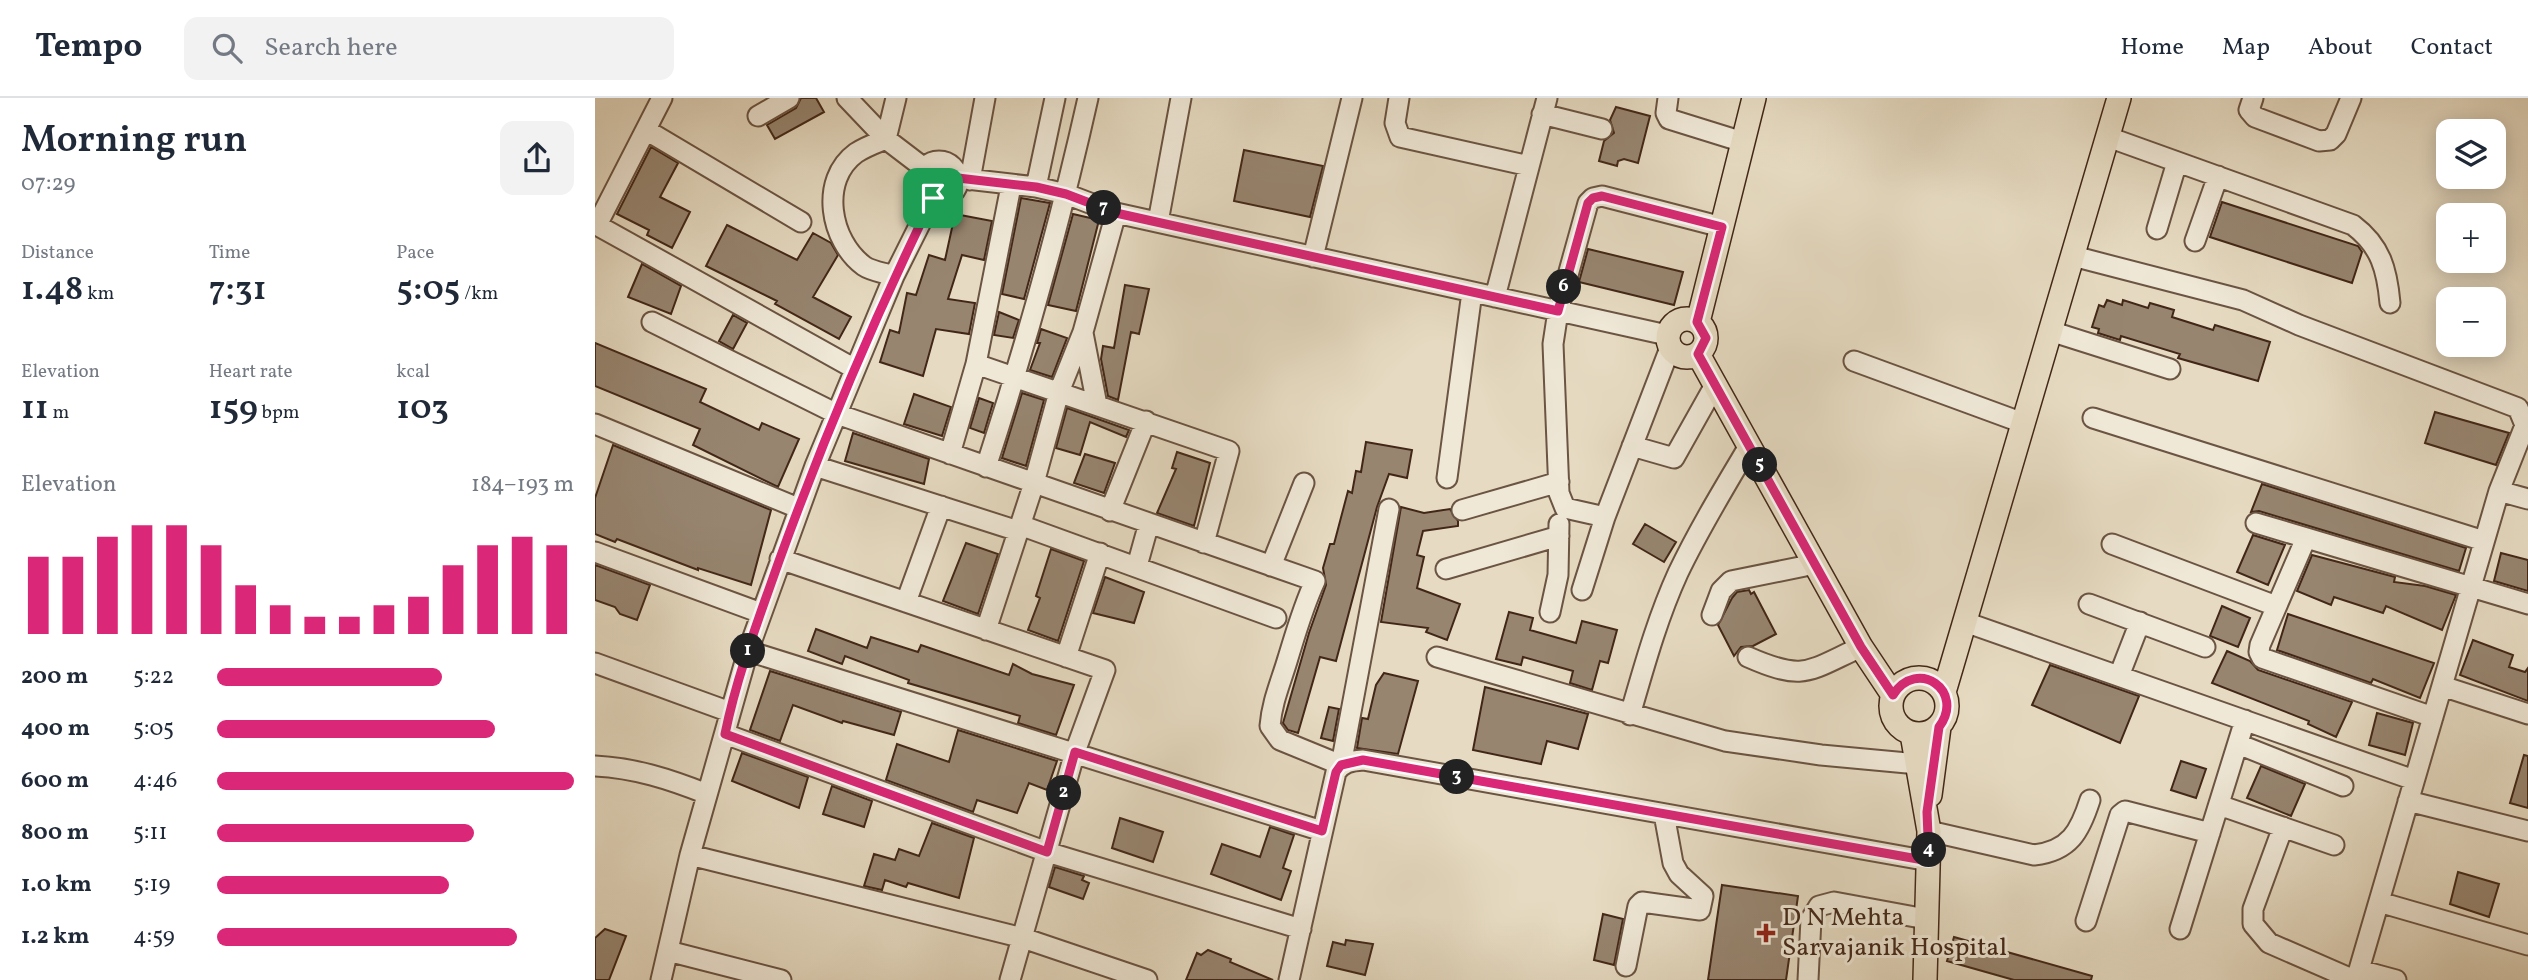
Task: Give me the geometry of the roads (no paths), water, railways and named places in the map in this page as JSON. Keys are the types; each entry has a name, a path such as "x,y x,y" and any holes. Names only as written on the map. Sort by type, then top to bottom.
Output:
{"main road":[{"path":"1698,354 1706,338 1697,322 1754,98"},
{"path":"1944,692 2119,98"},
{"path":"1697,322 1679,320 1668,341 1679,356 1698,354"},
{"path":"1698,354 1861,647 1893,695 1892,714 1896,723 1912,734 1926,734 1939,727"},
{"path":"1893,695 1905,682 1922,678 1938,685 1944,692 1948,710 1939,727 1928,822 1925,980"},
{"path":"1912,734 1928,822"}],"street":[{"path":"662,98 596,225 855,369"},
{"path":"758,116 789,98"},
{"path":"847,98 886,139 924,168"},
{"path":"886,139 896,98"},
{"path":"933,198 951,195 964,179 985,98"},
{"path":"1036,187 1055,98"},
{"path":"986,467 1016,377 1066,194 1088,98"},
{"path":"1158,222 1181,98"},
{"path":"1313,257 1352,98"},
{"path":"1399,98 1395,123 1400,137 1529,166"},
{"path":"1668,98 1666,113 1669,119 1743,142"},
{"path":"2253,98 2249,110 2255,117 2319,141 2330,141 2336,134 2351,98"},
{"path":"1495,297 1544,106 1602,129"},
{"path":"646,130 801,222"},
{"path":"2108,137 2353,225 2375,246 2384,261 2390,303"},
{"path":"886,139 855,153 836,180 832,212 842,243 857,259 865,267 894,276"},
{"path":"933,198 921,185 924,168 933,162 944,162 964,179 1036,187 1066,194 1116,213 1558,311 1668,341 1582,590"},
{"path":"2157,229 2177,162"},
{"path":"2195,241 2218,176"},
{"path":"950,454 975,363 1011,186"},
{"path":"1550,612 1557,575 1560,502 1553,357 1558,311 1588,203 1593,198 1602,196 1722,227"},
{"path":"661,980 690,855 761,613 798,508 855,369 894,276 933,198"},
{"path":"986,630 1034,483 1059,392 1083,332 1116,213"},
{"path":"2073,256 2243,300 2299,326 2518,408 2526,430 2499,491 2356,976"},
{"path":"1447,478 1472,292"},
{"path":"652,322 837,415 1315,581 1300,613 1288,659 1274,693 1270,726 1280,740 1341,765 1363,760 1929,861"},
{"path":"2050,331 2170,369"},
{"path":"1083,332 1097,405"},
{"path":"1854,361 2023,423"},
{"path":"975,363 1229,451 1204,543"},
{"path":"1632,446 1674,458 1715,385"},
{"path":"2093,418 2484,541"},
{"path":"1110,511 1146,421"},
{"path":"595,424 798,508"},
{"path":"1630,715 1651,644 1678,575 1711,508 1749,446"},
{"path":"815,466 1100,553 1276,618"},
{"path":"1462,510 1559,482"},
{"path":"1271,566 1304,483"},
{"path":"2499,491 2528,499"},
{"path":"1560,502 1565,508 1605,517"},
{"path":"906,602 941,506"},
{"path":"1289,980 1336,772 1341,765 1389,509"},
{"path":"1137,566 1149,523"},
{"path":"2256,523 2528,604"},
{"path":"1446,569 1559,536"},
{"path":"2306,538 2260,645 2262,658 2433,718"},
{"path":"2112,544 2276,606"},
{"path":"595,552 761,613"},
{"path":"1066,657 1100,553"},
{"path":"780,559 1105,670 1075,752 1010,980"},
{"path":"1712,615 1721,591 1731,581 1815,564"},
{"path":"2089,604 2205,647"},
{"path":"1965,622 2414,780"},
{"path":"2119,676 2140,622"},
{"path":"1748,657 1794,674 1808,671 1861,647"},
{"path":"748,651 1322,831"},
{"path":"1437,657 1725,741 1821,755 1918,764"},
{"path":"595,663 730,712"},
{"path":"2442,686 2528,714"},
{"path":"2180,929 2245,720"},
{"path":"725,734 1047,852 1301,929"},
{"path":"2238,744 2343,786"},
{"path":"595,766 621,767 660,776 707,794"},
{"path":"1928,822 2034,855 2052,853 2067,844 2083,822 2090,800"},
{"path":"2408,802 2528,831"},
{"path":"2219,805 2334,845"},
{"path":"2086,921 2120,815 2125,811 2210,833"},
{"path":"1626,967 1638,906 1642,902 1689,910 1700,909 1703,904 1703,896 1679,874 1673,863 1664,814"},
{"path":"2283,827 2253,909 2253,924 2269,943 2356,976 2396,980"},
{"path":"690,855 1023,938 1147,980"},
{"path":"1808,980 1811,919 1819,905 1833,902 1926,919"},
{"path":"2379,902 2528,945"},
{"path":"668,951 781,980"}],"place":[{"name":"D N Mehta Sarvajanik Hospital","path":"1766,933"}]}
